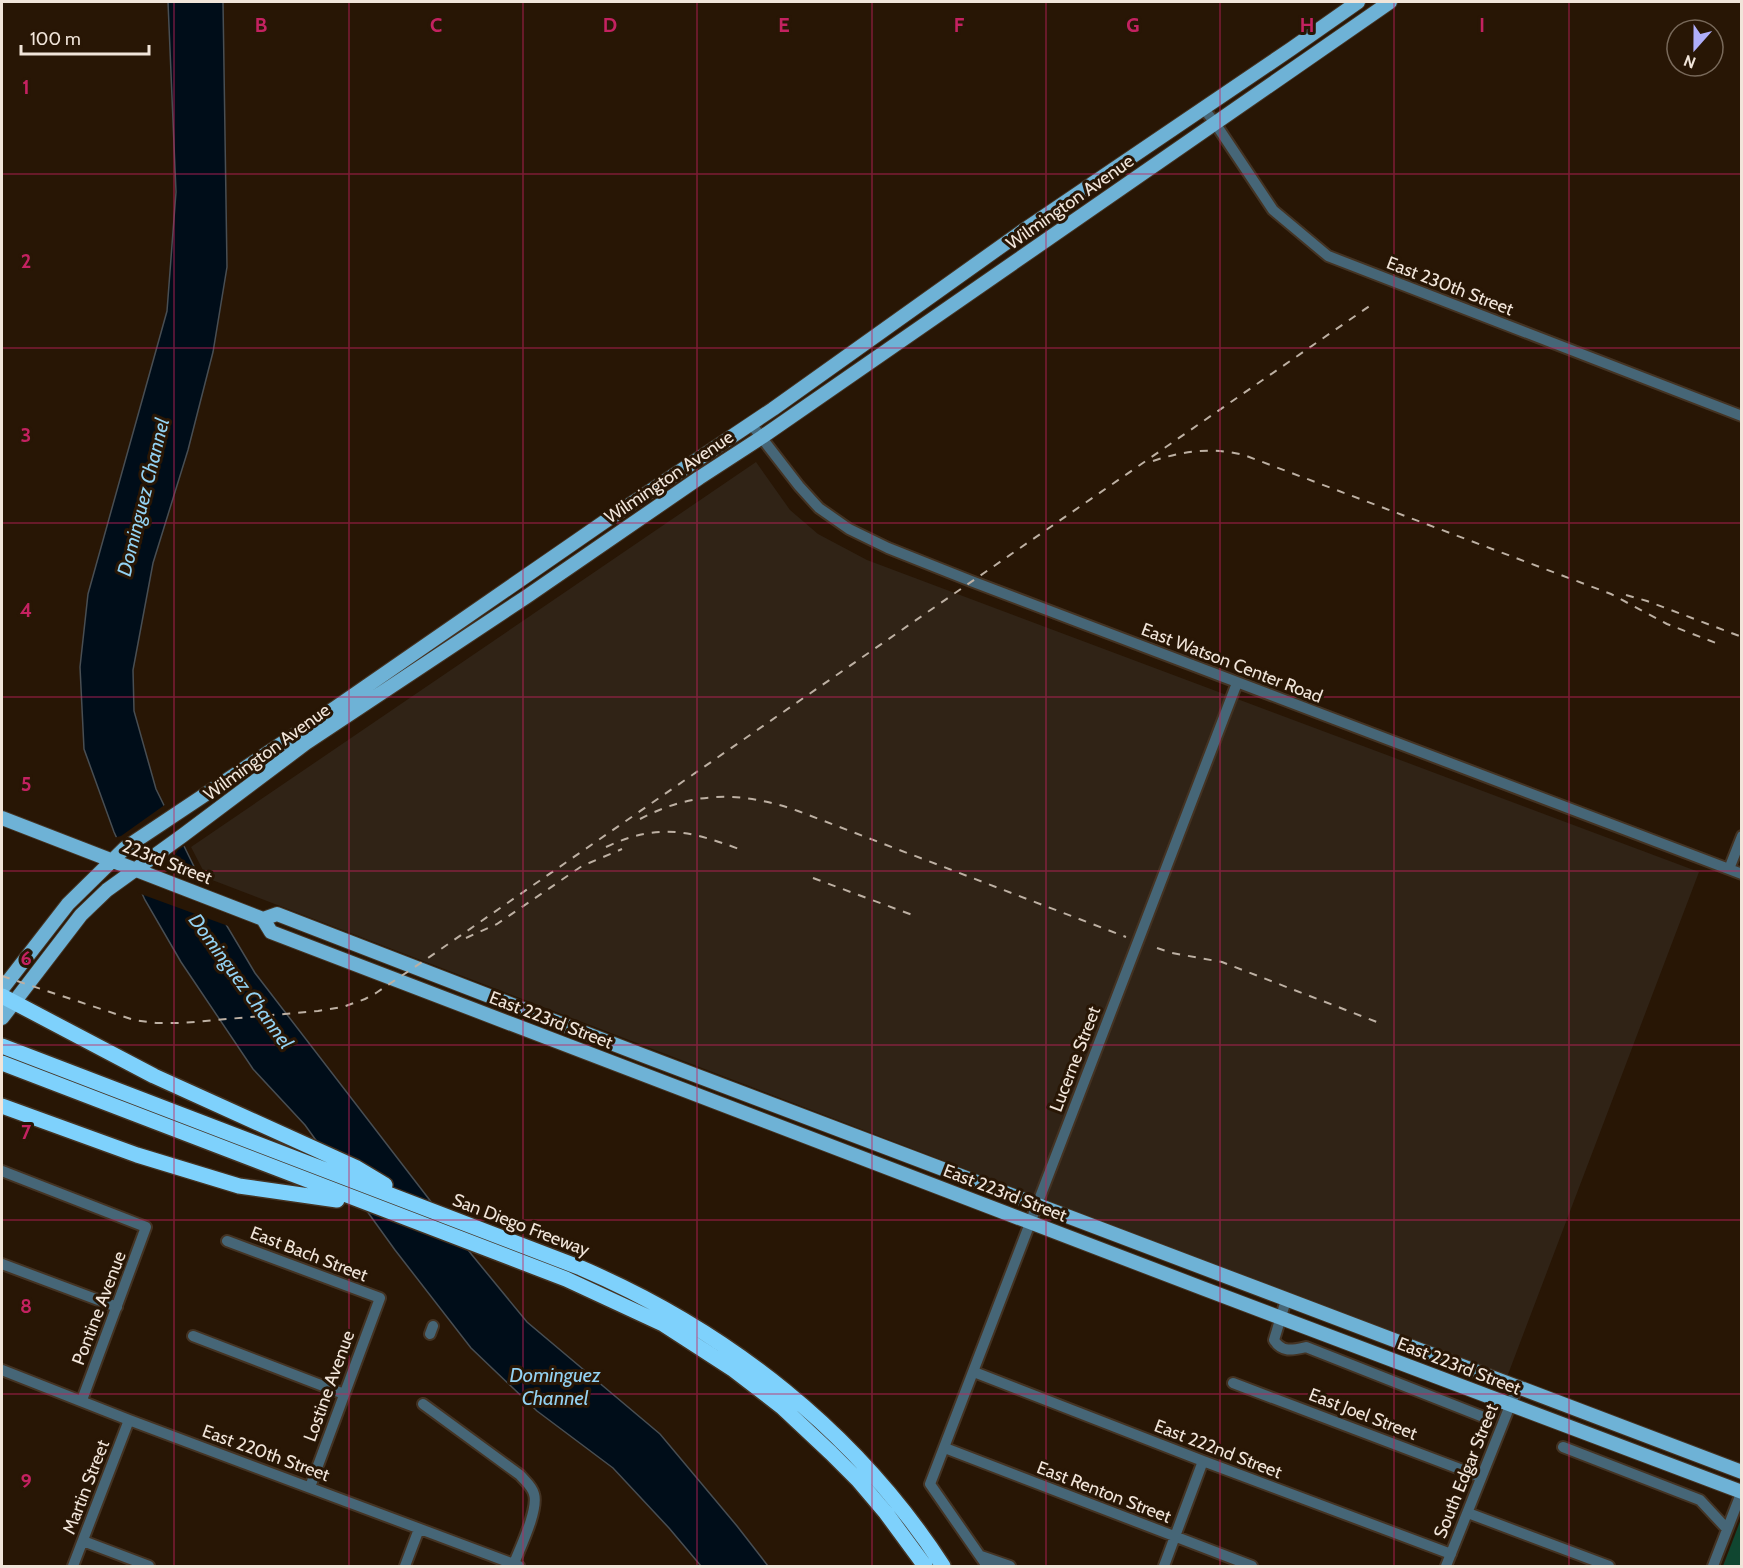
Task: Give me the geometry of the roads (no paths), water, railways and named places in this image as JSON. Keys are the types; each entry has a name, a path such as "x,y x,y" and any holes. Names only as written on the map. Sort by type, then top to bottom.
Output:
{"highway":[{"path":"8,999 154,1076 355,1167 424,1208"},
{"path":"4,1059 566,1279 663,1324 734,1370 776,1402 831,1453 886,1513 924,1566"},
{"path":"4,1059 337,1200 600,1287 692,1335 728,1358 798,1413 836,1449 894,1512 932,1566"},
{"name":"San Diego Freeway","path":"4,1059 307,1163 424,1208 611,1281 691,1324 754,1365 805,1407 868,1470 898,1504 943,1566"},
{"path":"2,1106 137,1155 239,1186 337,1200"},
{"path":"486,1249 631,1318 685,1348 738,1384 768,1407 820,1454 873,1513 914,1566"}],"main road":[{"name":"Wilmington Avenue","path":"2,989 68,904 107,860 751,424 1024,230 1358,2"},
{"name":"Wilmington Avenue","path":"2,1018 8,999 51,954 81,915 115,884 306,743 472,633 699,477 762,437 1390,2"},
{"path":"463,621 472,633"},
{"path":"2,818 107,860"},
{"name":"223rd Street","path":"107,860 218,901"},
{"name":"East 223rd Street","path":"218,901 263,919 272,932 1741,1491"},
{"name":"East 223rd Street","path":"263,919 277,914 1742,1472"},
{"path":"39,941 51,954"}],"street":[{"name":"East 230th Street","path":"1204,109 1273,210 1328,256 1742,416"},
{"name":"East Watson Center Road","path":"751,424 819,508 852,530 888,548 1742,874"},
{"name":"Lucerne Street","path":"945,1448 1237,682"},
{"path":"1729,869 1742,836"},
{"name":"Pontine Avenue","path":"2,1171 146,1227 82,1400"},
{"name":"East Bach Street","path":"227,1240 380,1298"},
{"path":"2,1264 117,1307"},
{"name":"Lostine Avenue","path":"310,1487 380,1298"},
{"path":"1286,1300 1274,1340 1278,1346 1285,1350 1306,1347 1481,1416"},
{"path":"193,1336 344,1394"},
{"name":"East 220th Street","path":"2,1370 515,1566"},
{"name":"East 222nd Street","path":"974,1372 1451,1554"},
{"name":"East Joel Street","path":"1233,1383 1481,1477"},
{"name":"South Edgar Street","path":"1446,1566 1518,1388"},
{"path":"423,1404 529,1484 534,1494 534,1512 515,1566"},
{"name":"Martin Street","path":"73,1566 129,1420"},
{"path":"1563,1447 1700,1500 1727,1529"},
{"path":"945,1448 930,1484 987,1566"},
{"name":"East Renton Street","path":"945,1448 1252,1566"},
{"path":"1164,1566 1203,1461"},
{"path":"1713,1566 1741,1491"},
{"path":"1468,1513 1609,1566"},
{"path":"405,1566 419,1529"},
{"path":"83,1541 149,1566"},
{"path":"981,1556 1010,1566"}],"water":[{"name":"Dominguez Channel","path":"168,2 223,2 227,267 213,352 188,450 153,563 133,670 134,711 156,789 206,891 255,973 472,1255 527,1322 660,1434 768,1566 701,1566 613,1468 537,1411 471,1348 395,1250 305,1125 253,1069 181,962 145,900 114,832 84,749 80,667 88,594 167,311 176,192"}],"railway":[{"path":"2,976 134,1020 156,1023 182,1023 318,1011 343,1007 365,999 428,958 1371,305"},
{"path":"1153,461 1198,451 1221,451 1244,455 1611,594 1667,624 1721,645"},
{"path":"1626,595 1742,637"},
{"path":"640,819 679,803 699,799 737,797 777,804 1126,937"},
{"path":"606,847 641,835 672,832 704,837 739,849"},
{"path":"466,938 497,924 582,866 622,849"},
{"path":"813,878 915,916"},
{"path":"1157,948 1222,962 1382,1024"}]}
